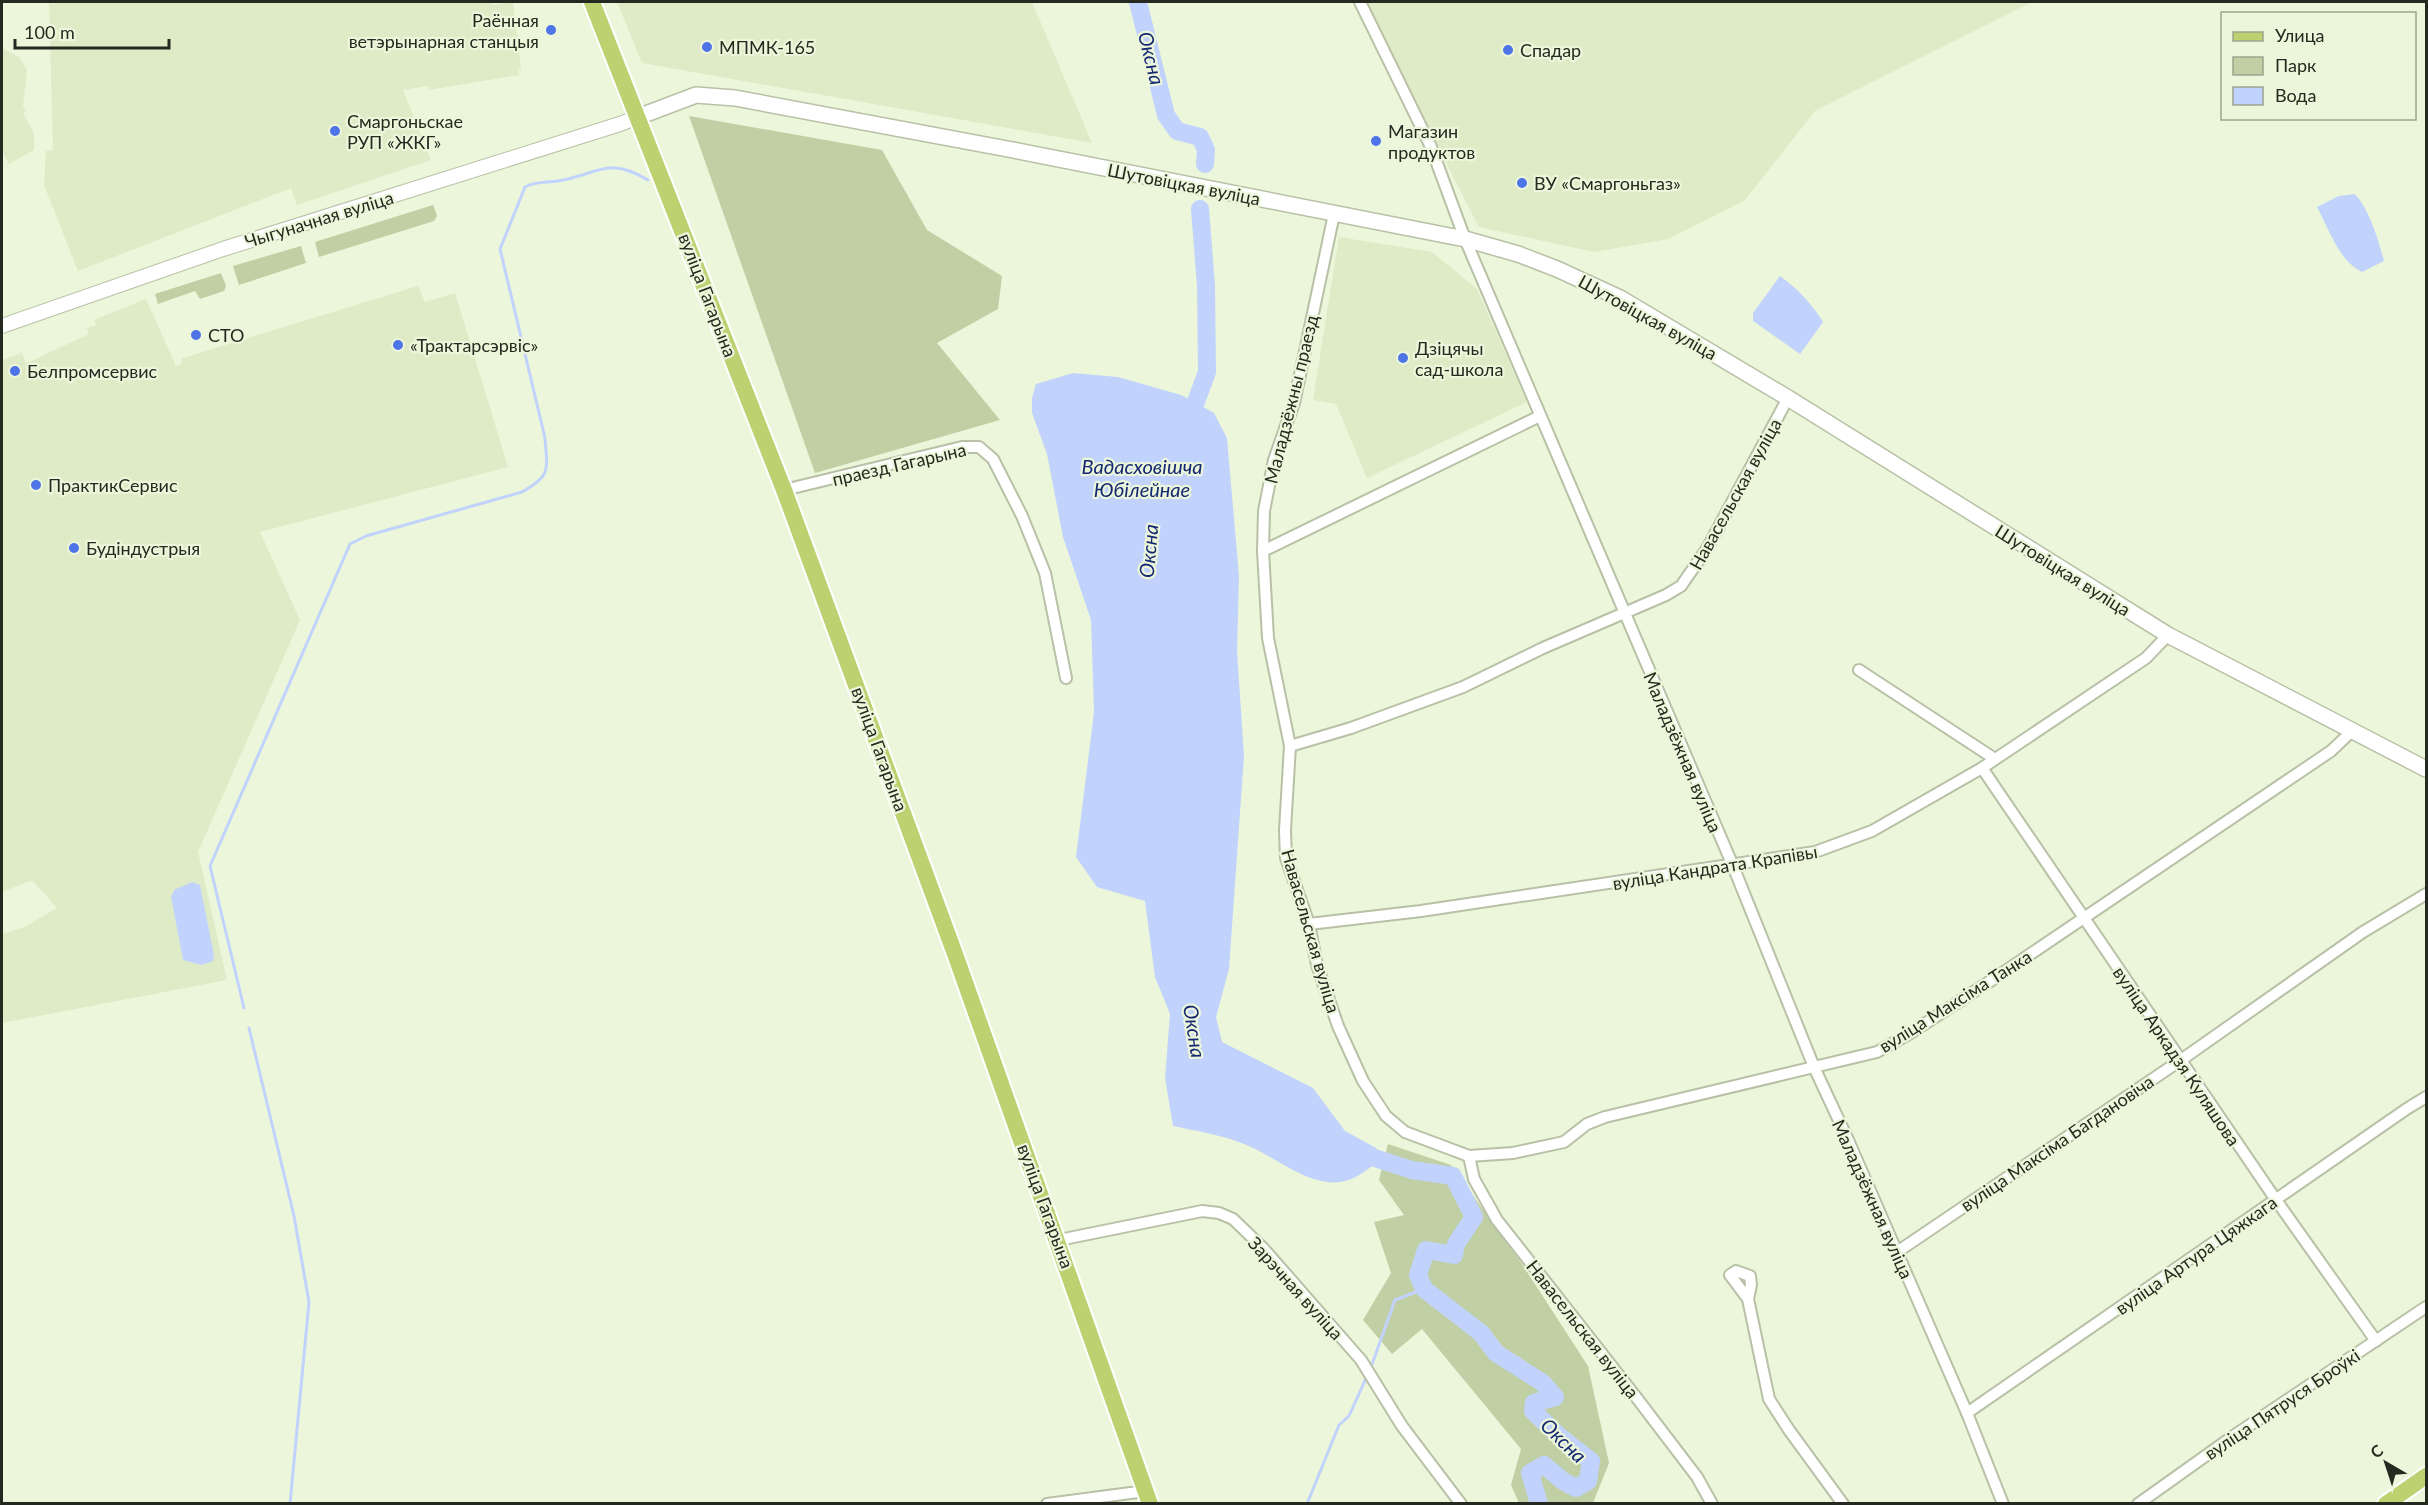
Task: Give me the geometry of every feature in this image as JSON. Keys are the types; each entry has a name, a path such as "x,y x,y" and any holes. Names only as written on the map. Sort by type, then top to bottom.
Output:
{"main road":[{"name":"вуліца Гагарына","path":"592,2 784,490 1059,1240 1148,1497"},
{"name":"Шутовіцкая вуліца","path":"638,117 696,95 735,98 1465,239 1518,254 1589,282 1620,298 1788,398 2168,635 2427,769"},
{"path":"2386,1503 2427,1476"}],"street":[{"name":"Маладзёжная вуліца","path":"1360,2 1431,147 1465,239 1732,866 1814,1067 1967,1413 2003,1503"},
{"name":"Чыгуначная вуліца","path":"2,326 223,249 638,117"},
{"name":"Маладзёжны праезд","path":"1290,746 1268,638 1263,551 1264,511 1274,460 1294,403 1334,214"},
{"name":"Навасельская вуліца","path":"1712,1503 1697,1477 1497,1220 1474,1179 1469,1156 1405,1131 1386,1116 1363,1081 1338,1026 1317,965 1309,924 1286,858 1285,830 1290,746 1351,728 1463,687 1681,586 1708,547 1788,398"},
{"path":"1263,551 1540,416"},
{"name":"праезд Гагарына","path":"784,490 962,447 979,447 993,459 1022,516 1045,573 1066,678"},
{"name":"вуліца Кандрата Крапівы","path":"1309,924 1421,911 1732,866 1815,852 1844,843 1872,831 1982,768 2146,658 2168,635"},
{"path":"1859,670 1995,759"},
{"name":"вуліца Максіма Танка","path":"1469,1156 1513,1153 1564,1142 1587,1124 1605,1117 1877,1052 1909,1034 2083,919 2331,751 2352,731"},
{"name":"вуліца Аркадзя Куляшова","path":"1982,768 2276,1200 2376,1341"},
{"name":"вуліца Максіма Багдановіча","path":"1897,1252 2181,1060 2364,932 2427,894"},
{"name":"вуліца Артура Цяжкага","path":"1967,1413 2427,1097"},
{"name":"Зарэчная вуліца","path":"1059,1240 1202,1211 1218,1213 1233,1219 1263,1248 1361,1360 1402,1426 1461,1503"},
{"path":"1748,1299 1770,1399 1789,1430 1843,1503"},
{"name":"вуліца Пятруся Броўкі","path":"2138,1503 2427,1307"},
{"path":"1047,1503 1148,1497"}],"shaded area":[{"path":"49,2 491,2 492,5 513,2 521,69 518,69 519,75 429,90 428,86 403,90 431,160 297,205 291,188 78,271 44,185 46,151 53,150"},
{"path":"617,2 1032,2 1092,143 642,63"},
{"path":"1363,2 2032,2 1815,111 1745,200 1668,239 1594,252 1479,227"},
{"path":"2,48 19,57 27,70 23,106 26,111 23,113 34,133 34,150 9,164 2,151"},
{"path":"1339,237 1432,252 1477,289 1527,402 1367,478 1336,404 1313,400"},
{"path":"418,286 425,302 455,293 508,467 260,532 300,620 198,852 227,980 2,1023 2,934 24,927 57,908 32,880 2,892 2,360 22,353 26,363 31,361 89,334 87,328 96,325 94,320 146,299 176,366 182,363 181,359 205,351"}],"green space":[{"path":"689,116 882,150 927,230 1002,276 998,309 937,343 1000,420 815,473"},
{"path":"433,205 437,216 434,221 319,257 315,242"},
{"path":"301,246 306,263 239,285 233,266"},
{"path":"221,273 226,286 224,291 200,299 195,291 158,304 155,294"},
{"path":"1388,1144 1451,1165 1520,1261 1588,1366 1609,1463 1593,1503 1519,1503 1511,1485 1521,1449 1422,1329 1392,1354 1363,1320 1391,1273 1374,1222 1404,1215 1379,1180"}],"water":[{"path":"2355,194 2369,217 2384,261 2362,272 2340,252 2317,207 2339,196"},
{"path":"1780,276 1804,297 1823,322 1800,354 1753,321 1753,313"},
{"name":"Вадасховішча Юбілейнае","path":"1073,373 1118,377 1181,395 1214,413 1227,438 1239,576 1237,651 1244,756 1229,969 1216,1017 1222,1042 1313,1088 1345,1131 1376,1148 1380,1155 1376,1163 1350,1180 1334,1182 1319,1180 1289,1168 1236,1141 1173,1126 1165,1078 1170,1014 1155,977 1145,901 1097,887 1076,857 1094,712 1091,620 1063,537 1047,454 1032,413 1032,398 1036,384"},
{"path":"192,882 200,885 214,955 213,961 202,965 183,960 171,897 174,890"}],"waterway":[{"name":"Оксна","path":"1138,2 1166,115 1177,131 1200,137 1206,150 1205,164"},
{"path":"244,1008 210,866 350,544 366,536 522,492 539,481 547,465 545,438 500,249 525,187 529,185 558,181 612,168 622,169 648,180"},
{"name":"Оксна","path":"1187,426 1207,372 1206,286 1200,209"},
{"path":"249,1028 294,1216 309,1302 290,1504"},
{"name":"Оксна","path":"1356,1152 1412,1170 1453,1176 1474,1217 1456,1244 1454,1255 1426,1250 1418,1275 1424,1289 1481,1333 1496,1353 1543,1383 1555,1397 1534,1403 1533,1411 1559,1436 1591,1461 1588,1481 1576,1488 1563,1481 1544,1465 1530,1473 1539,1504"},
{"path":"1370,1370 1395,1300 1424,1289"},
{"path":"1307,1504 1339,1425 1349,1416 1367,1376"}],"place":[{"name":"Раённая ветэрынарная станцыя","path":"551,30"},
{"name":"МПМК-165","path":"707,47"},
{"name":"Спадар","path":"1508,50"},
{"name":"Смаргоньскае РУП «ЖКГ»","path":"335,131"},
{"name":"Магазин продуктов","path":"1376,141"},
{"name":"ВУ «Смаргоньгаз»","path":"1522,183"},
{"name":"СТО","path":"196,335"},
{"name":"«Трактарсэрвіс»","path":"398,345"},
{"name":"Дзіцячы сад-школа","path":"1403,358"},
{"name":"Белпромсервис","path":"15,371"},
{"name":"ПрактикСервис","path":"36,485"},
{"name":"Будіндустрыя","path":"74,548"}]}
